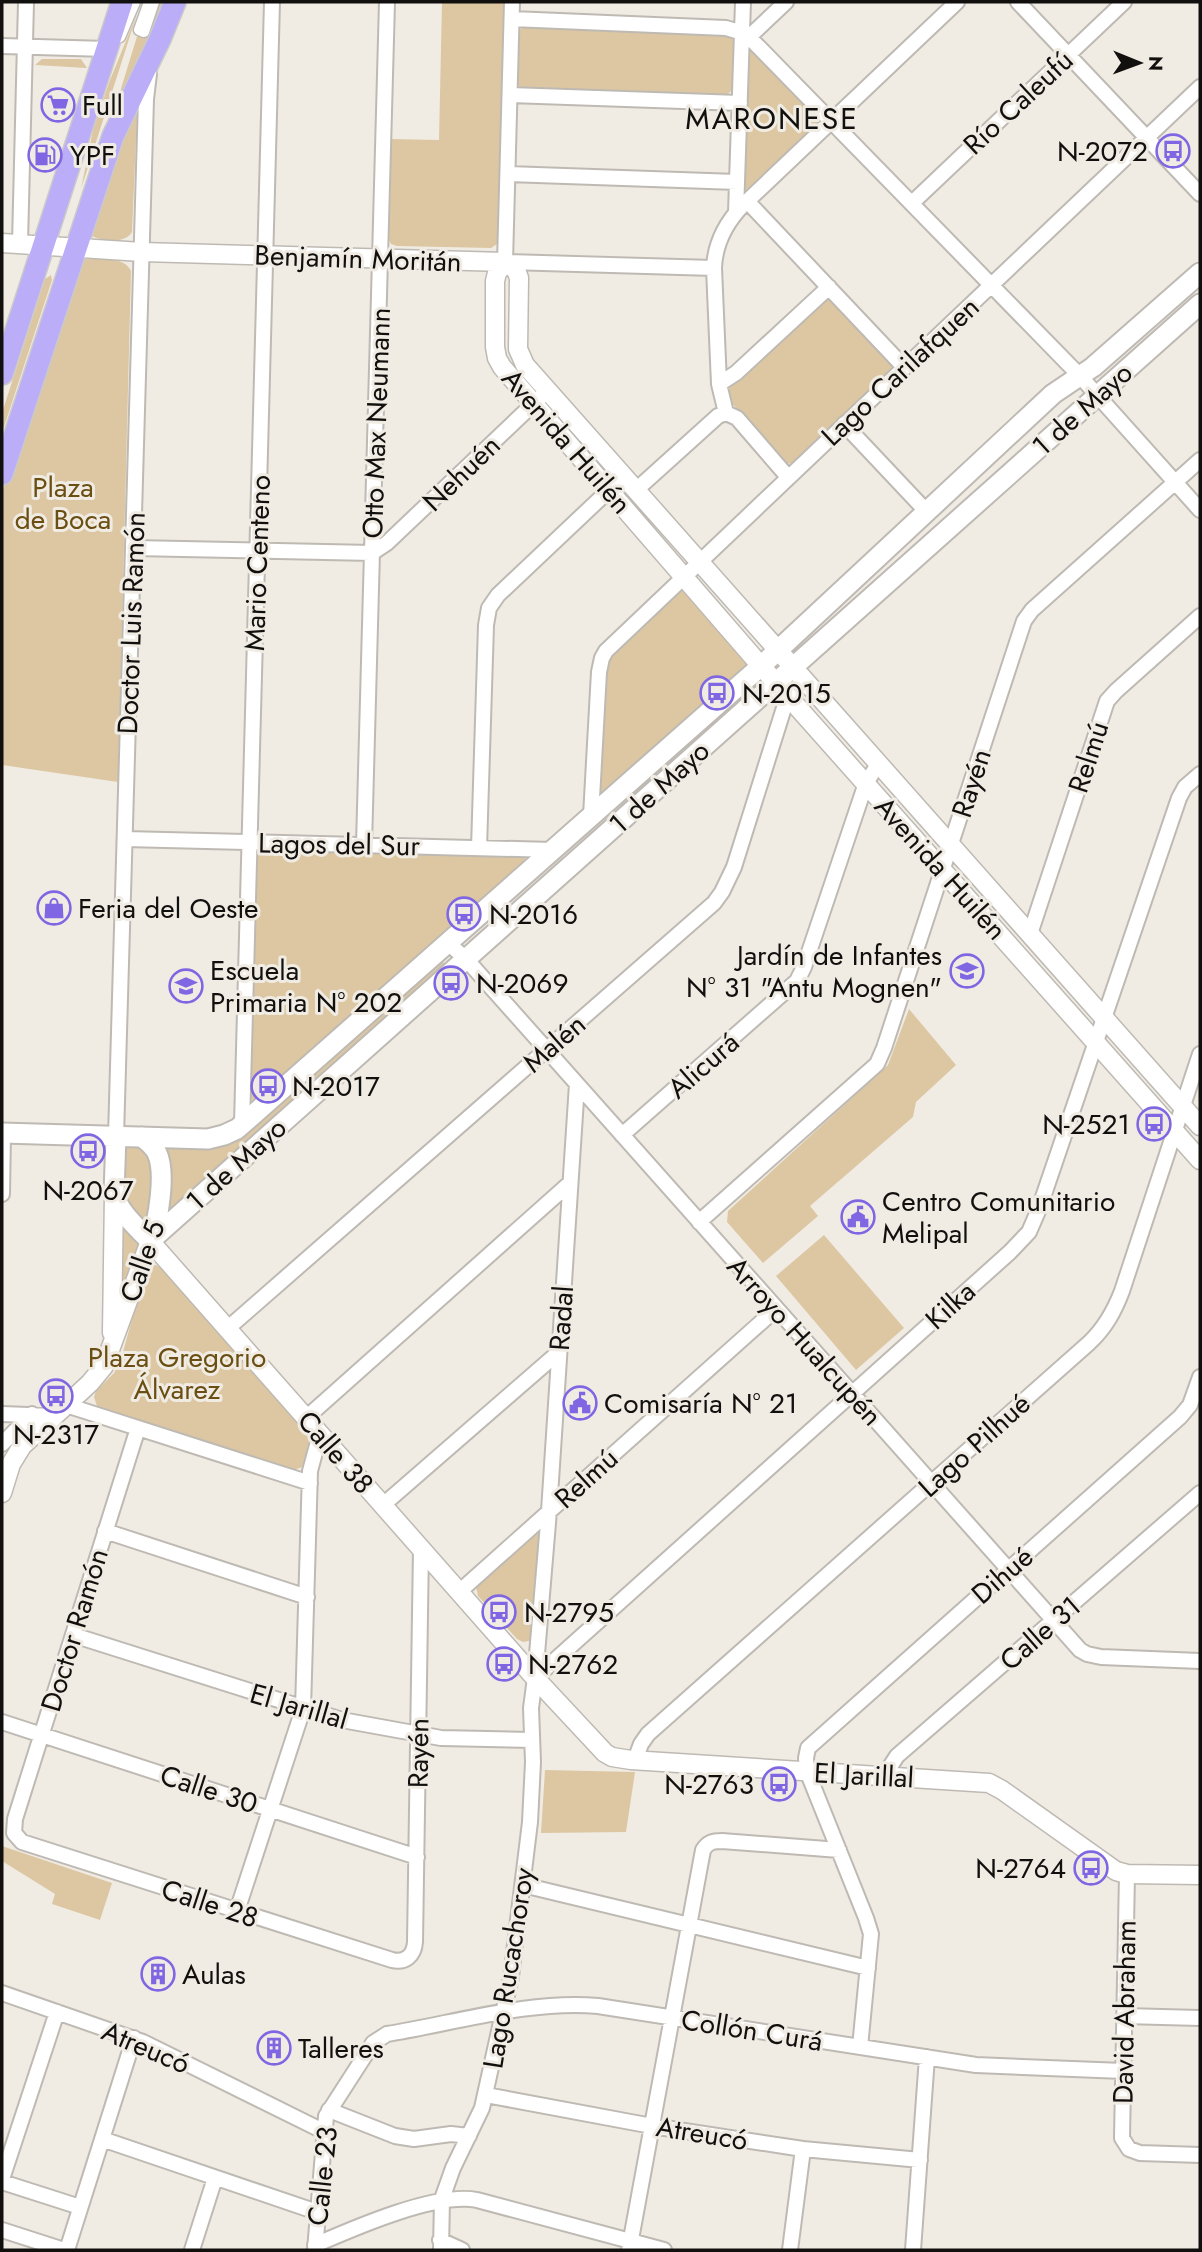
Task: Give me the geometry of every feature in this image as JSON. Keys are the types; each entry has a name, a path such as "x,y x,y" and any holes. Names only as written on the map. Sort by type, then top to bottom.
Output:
{"main road":[{"path":"2,373 122,2"},
{"path":"2,474 113,136 175,2"},
{"name":"1 de Mayo","path":"3,1133 217,1138 231,1132 761,666 1053,394 1093,367 1200,272"},
{"name":"1 de Mayo","path":"150,1241 466,959 782,689 794,667 1200,304"},
{"name":"Doctor Luis Ramón","path":"114,1194 116,1136"},
{"name":"Calle 5","path":"142,1137 154,1147 160,1161 159,1211 150,1241"},
{"name":"Calle 38","path":"114,1194 125,1214 150,1241"}],"street":[{"path":"11,243 26,2"},
{"path":"129,2 113,50 135,2"},
{"name":"Mario Centeno","path":"242,1124 272,2"},
{"name":"Otto Max Neumann","path":"364,845 387,2"},
{"path":"505,262 512,2"},
{"path":"736,212 740,103 746,34 743,2"},
{"path":"746,34 786,2"},
{"path":"726,413 719,384 714,268 717,243 736,212 957,2"},
{"path":"1018,2 1200,194"},
{"name":"Río Caleufú","path":"912,203 1124,2"},
{"path":"512,19 726,28 746,34 1080,376 1200,510"},
{"path":"2,47 107,49"},
{"name":"Doctor Luis Ramón","path":"116,1136 147,90 154,52"},
{"name":"Lago Carilafquen","path":"591,817 599,673 602,658 610,646 685,578 699,561 1200,87"},
{"path":"510,95 740,103"},
{"path":"508,174 737,182"},
{"path":"747,201 904,367"},
{"name":"Benjamín Moritán","path":"11,243 142,252 714,268"},
{"name":"Avenida Huilén","path":"1200,1126 525,365 519,354 519,278 516,270 505,262 496,277 496,353 502,367 761,666 1200,1160"},
{"path":"719,384 736,373 829,287"},
{"name":"Nehuén","path":"372,553 387,543 548,390"},
{"path":"479,848 486,625 489,608 498,595 609,491 630,483 718,416 726,413 735,416 788,477"},
{"path":"844,424 927,512"},
{"name":"Rayén","path":"699,1222 877,1064 1021,629 1028,615 1200,460"},
{"path":"134,548 372,553"},
{"name":"Relmú","path":"1030,933 1107,701 1200,616"},
{"name":"Malén","path":"227,1329 706,910 722,892 734,867 782,689"},
{"name":"Alicurá","path":"622,1135 797,981 866,783 879,762"},
{"name":"Kilka","path":"535,1678 1010,1252 1028,1232 1039,1209 1179,798 1185,787 1200,774"},
{"name":"Lagos del Sur","path":"125,839 553,850"},
{"name":"Arroyo Hualcupén","path":"448,943 466,959 1080,1650 1093,1656 1200,1661"},
{"name":"Lago Pilhué","path":"635,1760 648,1734 1097,1335 1112,1315 1122,1292 1200,1054"},
{"name":"Radal","path":"535,1678 549,1511 577,1084"},
{"path":"2,1195 3,1133"},
{"path":"306,1418 570,1183"},
{"name":"Calle 5","path":"112,1347 114,1194"},
{"name":"Calle 38","path":"150,1241 535,1678"},
{"name":"Calle 5","path":"2,1493 17,1454 104,1366 150,1241"},
{"name":"Relmú","path":"459,1592 776,1309"},
{"path":"383,1505 559,1352"},
{"name":"Dihué","path":"807,1771 806,1752 812,1744 1180,1417 1190,1405 1200,1377"},
{"path":"2,1414 60,1411 138,1428 310,1483"},
{"path":"2,1444 32,1414"},
{"name":"Doctor Ramón","path":"14,1833 15,1819 41,1734 138,1428"},
{"path":"237,1911 303,1709 310,1483 312,1460 320,1434"},
{"name":"Calle 31","path":"884,1776 897,1756 1200,1493"},
{"path":"105,1531 307,1597"},
{"name":"Rayén","path":"410,1957 415,1947 421,1548"},
{"name":"El Jarillal","path":"72,1635 342,1720 452,1739 532,1740"},
{"name":"Lago Rucachoroy","path":"441,2245 442,2199 486,2095 514,1956 532,1800 531,1707 535,1678"},
{"name":"El Jarillal","path":"535,1678 597,1747 612,1757 982,1782 996,1786 1106,1865 1127,1874 1200,1875"},
{"name":"Calle 30","path":"2,1722 417,1857"},
{"path":"807,1771 869,1926 871,1943 860,2047"},
{"name":"Calle 28","path":"14,1833 28,1844 392,1960 410,1957"},
{"path":"630,2245 706,1844 722,1841 839,1850"},
{"name":"David Abraham","path":"1127,1874 1122,2138 1129,2149 1146,2154 1200,2155"},
{"path":"523,1885 868,1968"},
{"name":"Atreucó","path":"2,1993 134,2038 323,2131"},
{"name":"Collón Curá","path":"382,2035 504,2013 574,2004 995,2066 1123,2071"},
{"path":"57,2011 2,2180 80,2207"},
{"path":"1124,2016 1200,2018"},
{"name":"Calle 23","path":"315,2248 323,2131 329,2110 373,2043 382,2035"},
{"path":"2,2230 24,2244 65,2250 134,2038"},
{"path":"914,2250 927,2057"},
{"name":"Atreucó","path":"486,2095 652,2126 803,2149 920,2160"},
{"path":"329,2110 395,2136 414,2140 451,2134 469,2136"},
{"path":"102,2139 317,2212"},
{"path":"790,2250 803,2149"},
{"path":"192,2250 215,2178"},
{"path":"315,2248 353,2228 442,2199 460,2197 630,2245 664,2250"},
{"path":"441,2245 462,2250"}],"green space":[{"path":"154,2 164,2 145,53 108,131 139,30"},
{"path":"442,2 506,2 500,234 497,244 491,248 397,246 391,244 388,238 390,139 439,140"},
{"path":"137,14 81,189 93,130"},
{"path":"524,27 731,35 734,40 733,89 726,96 521,89 516,82 517,36 519,30"},
{"path":"752,51 815,115 818,122 816,127 746,190 743,188 747,54"},
{"path":"42,59 81,59 87,68 35,65"},
{"path":"135,113 132,232 124,239 101,239 90,235 108,163"},
{"name":"Plaza de Boca","path":"82,259 116,260 128,266 131,271 118,782 2,765 2,492 74,266"},
{"path":"51,275 52,280 2,433 2,413 45,279"},
{"path":"830,299 891,362 892,370 794,463 786,464 728,399 727,390"},
{"path":"686,590 749,664 603,793 599,791 606,660 677,593"},
{"path":"256,850 520,855 524,856 526,862 258,1100 253,1100 248,1096"},
{"path":"440,958 446,966 167,1216 161,1145 214,1146"},
{"path":"909,1009 956,1065 916,1102 913,1117 810,1206 818,1216 763,1263 727,1222 728,1211 888,1065"},
{"path":"137,1143 154,1161 148,1218 139,1220 122,1193 123,1150 128,1145"},
{"path":"122,1218 140,1243 124,1298 121,1300"},
{"path":"824,1235 904,1328 856,1370 776,1276"},
{"name":"Plaza Gregorio Álvarez","path":"150,1265 162,1269 306,1432 309,1441 302,1467 292,1471 97,1406 94,1397 96,1391 114,1373 121,1359 146,1269"},
{"path":"538,1530 540,1532 532,1634 529,1641 523,1642 517,1639 478,1596 476,1587"},
{"path":"545,1770 635,1772 626,1832 541,1833"},
{"path":"2,1846 112,1883 100,1920 52,1904 55,1894 2,1861"}],"place":[{"name":"Full","path":"58,105"},
{"name":"N-2072","path":"1173,151"},
{"name":"YPF","path":"45,155"},
{"name":"N-2015","path":"717,693"},
{"name":"Feria del Oeste","path":"54,908"},
{"name":"N-2016","path":"464,914"},
{"name":"Jardín de Infantes N° 31 \"Antu Mognen\"","path":"967,971"},
{"name":"N-2069","path":"451,983"},
{"name":"Escuela Primaria N° 202","path":"186,986"},
{"name":"N-2017","path":"268,1086"},
{"name":"N-2521","path":"1154,1124"},
{"name":"N-2067","path":"88,1151"},
{"name":"Centro Comunitario Melipal","path":"858,1217"},
{"name":"N-2317","path":"56,1396"},
{"name":"Comisaría N° 21","path":"580,1403"},
{"name":"N-2795","path":"499,1612"},
{"name":"N-2762","path":"504,1664"},
{"name":"N-2763","path":"779,1784"},
{"name":"N-2764","path":"1091,1868"},
{"name":"Aulas","path":"158,1974"},
{"name":"Talleres","path":"274,2048"}],"district":[{"name":"MARONESE","path":"772,119"}]}
